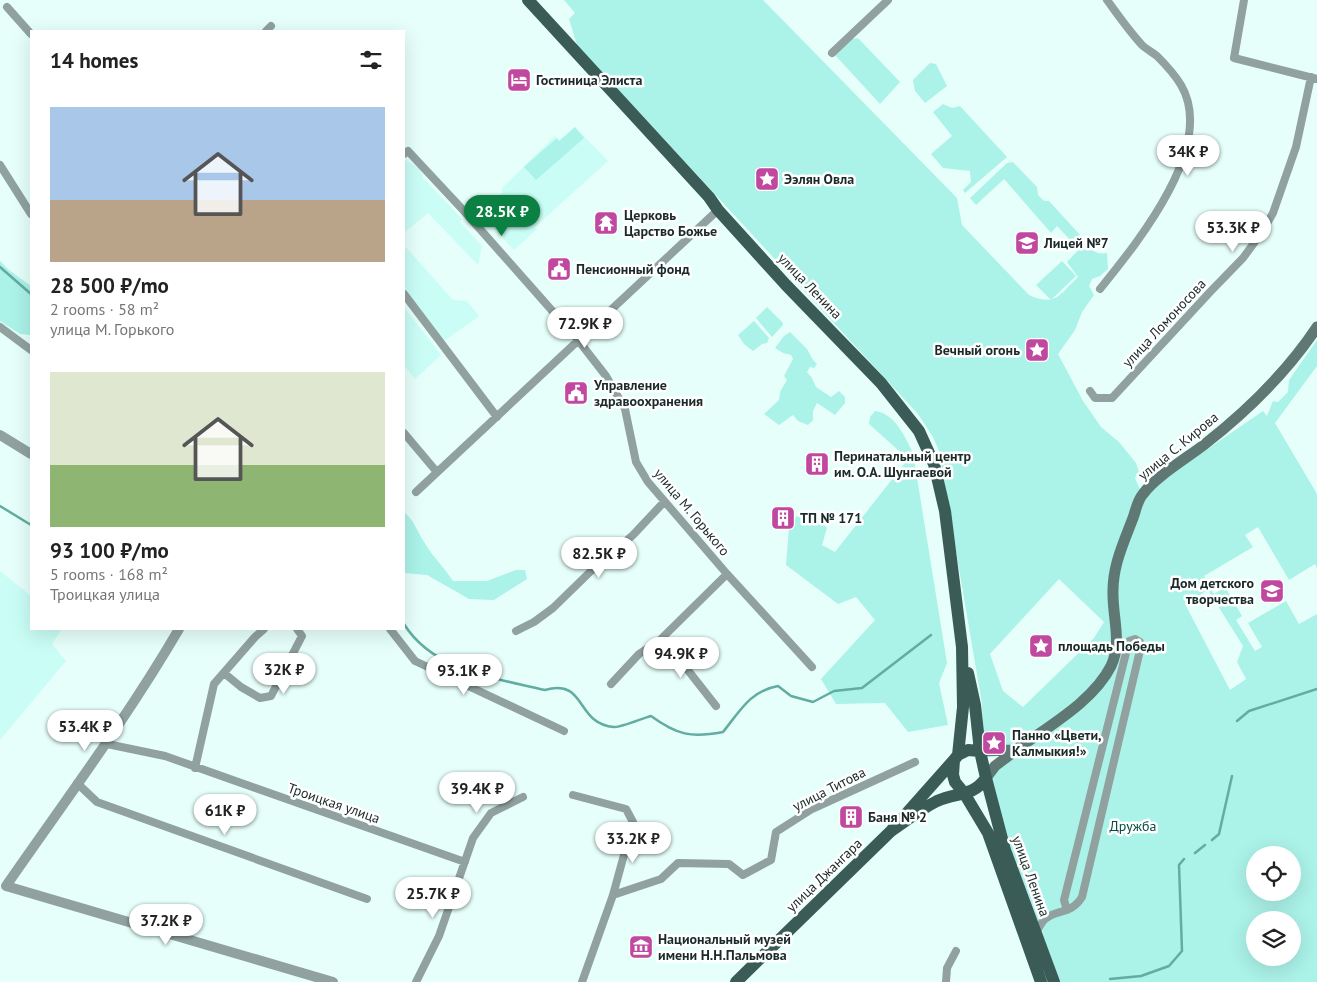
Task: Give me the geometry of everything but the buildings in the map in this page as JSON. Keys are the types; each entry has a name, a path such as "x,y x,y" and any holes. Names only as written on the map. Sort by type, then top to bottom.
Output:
{"main road":[{"name":"улица Ленина","path":"528,0 704,191 718,210 786,285 881,383 919,431 934,464 945,511 962,647 975,705 980,751"},
{"name":"улица С. Кирова","path":"986,778 994,766 1079,704 1100,683 1112,665 1117,646 1113,594 1116,561 1142,494 1252,403 1301,350 1317,327"},
{"name":"улица Ленина","path":"956,757 963,707 962,647"},
{"path":"980,751 986,778 976,789 964,792 956,782 952,768 956,757 968,750 1016,750"},
{"name":"улица Джангара","path":"736,982 891,831 956,757"},
{"name":"улица Ленина","path":"986,778 1005,850 1054,982"},
{"name":"улица Ленина","path":"964,792 988,833 1041,982"},
{"name":"улица Джангара","path":"891,831 936,802 964,792"}],"street":[{"path":"832,53 888,0"},
{"path":"1100,289 1144,232 1170,188 1182,161 1189,138 1191,120 1188,99 1176,78 1156,55 1144,46 1107,0"},
{"path":"1244,0 1234,58 1314,78"},
{"path":"7,8 30,33"},
{"name":"улица Ломоносова","path":"1090,391 1095,398 1112,398 1255,244 1273,213 1296,147 1314,78"},
{"name":"улица М. Горького","path":"406,152 464,211 578,340 606,376 625,409 636,462 664,502 812,667"},
{"path":"0,165 30,212"},
{"path":"416,492 436,471 497,417 718,210"},
{"path":"405,295 497,417"},
{"path":"0,327 30,349"},
{"path":"405,434 436,471"},
{"path":"0,435 30,453"},
{"path":"516,631 534,622 553,608 591,571 633,535 664,502"},
{"path":"611,684 639,654 660,640 727,574"},
{"path":"178,630 107,744 3,884 333,982"},
{"path":"195,768 214,684 263,630"},
{"path":"224,673 241,687 260,698 271,696 302,636 299,630"},
{"path":"391,630 415,661 564,731"},
{"path":"1036,933 1046,918 1067,910 1077,906 1082,897 1141,646 1140,642 1135,639 1130,641 1064,900 1067,910"},
{"path":"660,640 676,655 716,706"},
{"name":"Троицкая улица","path":"107,744 165,756 465,862"},
{"name":"улица Титова","path":"613,895 661,879 678,864 729,864 743,875 772,860 776,832 812,809 915,762"},
{"path":"77,783 97,802 367,899"},
{"path":"573,795 626,809 633,822 613,895 582,982"},
{"path":"416,982 439,936 473,838 492,812 523,797"},
{"path":"946,982 947,968 956,951"}],"shaded area":[{"path":"575,127 608,161 535,227 537,229 514,250 480,213 503,192 501,189 555,136 559,141"},
{"path":"405,160 420,169 423,178 462,219 460,222 482,246 478,265 428,213 405,232"},
{"path":"405,246 453,300 467,301 479,316 444,341 405,290"},
{"path":"405,308 441,355 415,379 405,366"},
{"path":"0,571 30,595 30,630 61,630 52,644 66,661 0,740"}],"green space":[{"name":"Дружба","path":"564,0 763,0 957,198 962,225 1029,295 1045,300 1061,294 1078,277 1067,262 1085,243 1097,253 1107,253 1108,269 1100,276 1092,279 1089,286 1094,295 1082,312 1075,330 1058,354 1083,401 1101,427 1119,442 1136,463 1139,472 1135,478 1142,494 1263,411 1267,416 1273,401 1278,402 1288,392 1289,380 1317,340 1317,366 1275,423 1317,494 1317,568 1315,564 1289,580 1258,527 1245,535 1253,547 1204,576 1214,594 1225,587 1242,616 1236,620 1255,651 1262,647 1248,623 1286,601 1299,624 1317,614 1317,982 1060,982 1011,857 990,779 1013,747 996,748 983,737 982,704 939,451 933,437 918,414 577,45 569,19 575,13","holes":["1059,579 1104,622 1094,638 1023,707 1003,691 990,654","1208,590 1243,646 1237,662 1246,679 1230,690 1185,604"]},
{"path":"858,38 900,82 880,104 835,55 852,39"},
{"path":"930,63 936,64 947,86 925,103 915,91 913,80"},
{"path":"943,104 952,108 960,106 1007,157 965,193 963,190 971,182 970,171 943,168 931,154 952,136 933,112"},
{"path":"575,127 584,138 536,180 524,167 557,138 559,141"},
{"path":"1013,162 1037,187 1038,195 1045,201 1049,201 1081,236 1073,243 1057,226 1051,233 1004,179 976,205 970,198 1007,163"},
{"path":"0,261 30,285 30,335 20,334 0,321"},
{"path":"1062,261 1076,276 1051,300 1036,285"},
{"path":"767,307 783,323 772,337 756,318"},
{"path":"754,321 769,338 767,343 762,344 753,351 744,344 738,335"},
{"path":"790,332 807,349 817,364 814,368 810,367 807,372 816,387 831,397 839,391 845,397 845,403 835,415 817,403 813,411 813,420 808,425 798,421 793,415 779,425 764,414 779,400 780,392 787,380 784,376 793,359 791,355 775,348 784,336"},
{"path":"875,411 888,416 894,421 903,433 913,453 947,663 939,683 948,725 908,732 885,703 836,704 821,679 875,620 856,597 838,604 786,565 789,527 797,516 806,520 813,513 827,528 822,545 835,552 908,459 869,424 870,417"},
{"path":"405,513 453,581 487,581 516,570 525,570 527,579 494,600 469,599 427,575 405,573"}],"waterway":[{"path":"0,267 30,293"},
{"path":"0,506 30,524"},
{"path":"405,625 416,640 431,652 467,670 545,690 558,688 568,690 586,711 602,724 617,727 651,716 677,731 693,735 723,732 753,697 760,692 778,686 791,696 813,702 834,691 862,688 931,635"},
{"path":"1237,721 1249,711 1317,689"},
{"path":"1212,840 1219,834 1232,776"},
{"path":"1195,853 1205,845"},
{"path":"1110,979 1141,976 1169,966 1182,951 1179,865 1184,859"}],"place":[{"name":"Гостиница Элиста","path":"519,80"},
{"name":"Ээлян Овла","path":"767,179"},
{"name":"Церковь Царство Божье","path":"606,223"},
{"name":"Лицей №7","path":"1027,243"},
{"name":"Пенсионный фонд","path":"559,269"},
{"name":"Вечный огонь","path":"1037,350"},
{"name":"Управление здравоохранения","path":"576,393"},
{"name":"Перинатальный центр им. О.А. Шунгаевой","path":"817,464"},
{"name":"ТП № 171","path":"783,518"},
{"name":"Дом детского творчества","path":"1272,591"},
{"name":"площадь Победы","path":"1041,646"},
{"name":"Панно «Цвети, Калмыкия!»","path":"994,743"},
{"name":"Баня № 2","path":"851,817"},
{"name":"Национальный музей имени Н.Н.Пальмова","path":"641,947"}]}
